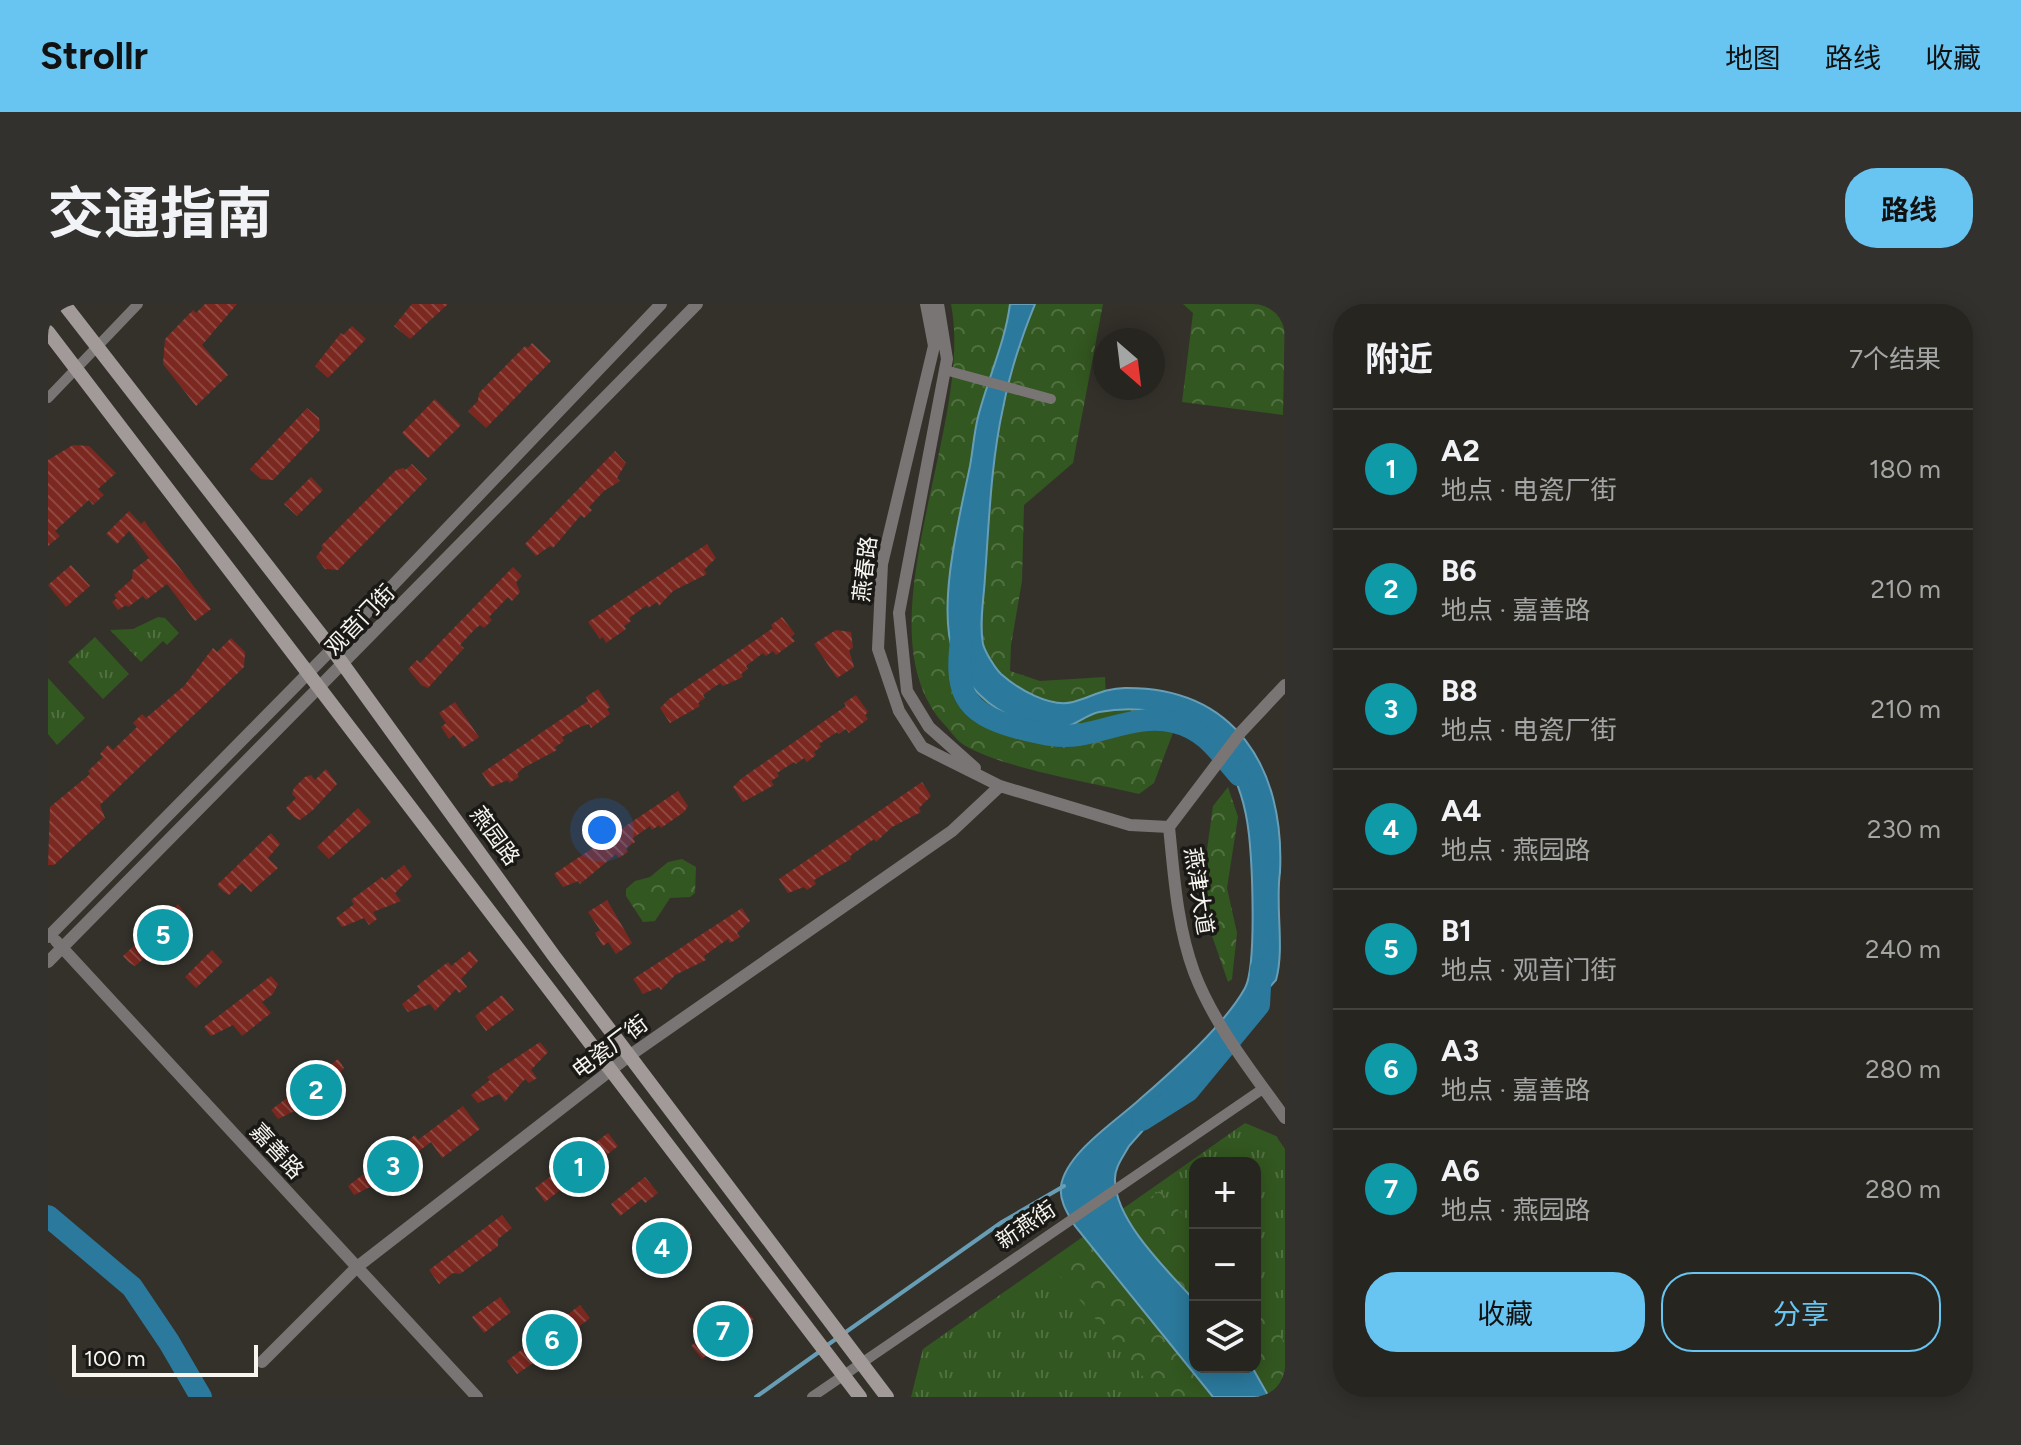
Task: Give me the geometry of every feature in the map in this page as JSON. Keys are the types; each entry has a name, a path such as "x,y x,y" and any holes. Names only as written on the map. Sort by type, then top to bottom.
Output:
{"main road":[{"name":"燕园路","path":"64,304 332,649 629,1056 887,1397"},
{"path":"48,332 860,1397"}],"street":[{"path":"48,398 138,304"},
{"name":"观音门街","path":"49,935 332,649 661,304"},
{"name":"观音门街","path":"48,962 321,689 697,304"},
{"name":"燕春路","path":"926,304 934,346 882,564 878,649 899,711 922,747 1000,786 1130,825 1169,827"},
{"name":"燕春路","path":"938,304 947,359 899,613 907,691 929,727 950,748 1000,786"},
{"path":"945,370 1051,399"},
{"name":"燕津大道","path":"1285,685 1241,732 1169,827 1180,915 1194,971 1219,1021 1285,1118"},
{"name":"电瓷厂街","path":"262,1362 357,1267 629,1056 952,831 1000,786"},
{"name":"嘉善路","path":"49,935 477,1397"},
{"name":"新燕街","path":"812,1397 1264,1088"}],"green space":[{"path":"951,304 1103,304 1098,328 1093,328 1093,357 1073,463 1024,505 1022,581 1011,645 1010,671 1040,681 1105,677 1106,695 1182,709 1154,783 1139,794 1024,768 981,754 964,745 943,723 920,682 912,634 915,580 948,407 954,353"},
{"path":"1183,304 1285,304 1283,415 1182,402 1193,313"},
{"path":"158,617 165,618 179,633 167,645 163,641 141,662 110,630 133,629"},
{"path":"95,637 129,674 103,699 68,662"},
{"path":"48,678 85,718 57,745 48,734"},
{"path":"1228,787 1238,817 1227,888 1237,933 1232,979 1228,982 1200,901 1213,806"},
{"path":"682,859 696,867 695,893 690,897 670,898 655,921 643,922 626,896 626,889 635,881 650,877 668,862"},
{"path":"1245,1123 1276,1136 1285,1149 1285,1397 911,1397 923,1349 1189,1162 1189,1373 1261,1373 1261,1157 1197,1157"},
{"path":"1160,1191 1189,1222 1189,1373 1261,1373 1261,1302 1285,1343 1285,1397 1160,1397 1051,1265"}],"water":[{"path":"1010,304 1035,304 1013,368 996,449 982,619 983,644 988,655 1001,674 1016,686 1045,700 1073,702 1125,688 1163,691 1196,702 1224,718 1246,741 1262,768 1273,799 1279,834 1280,872 1280,954 1276,980 1129,1146 1115,1176 1118,1197 1134,1229 1189,1294 1189,1367 1075,1226 1061,1197 1061,1186 1072,1162 1082,1150 1167,1076 1224,1017 1245,988 1251,959 1253,914 1249,835 1244,805 1221,755 1204,736 1183,722 1159,713 1131,709 1099,712 1059,729 1028,724 981,696 956,660 949,635 948,612 952,561 977,423"},
{"path":"1194,1373 1255,1373 1269,1397 1213,1397"}],"building":[{"path":"205,304 237,304 202,345 228,375 196,406 163,364 165,339 193,310 196,313"},
{"path":"412,304 448,304 410,339 394,326"},
{"path":"352,326 366,339 328,378 315,366 341,333 343,335"},
{"path":"532,343 551,361 486,428 468,411 478,401 479,393 525,346 528,348"},
{"path":"435,399 461,425 428,458 402,433"},
{"path":"307,408 319,418 320,430 273,480 261,479 250,469"},
{"path":"73,445 89,446 116,473 98,489 104,495 93,505 89,500 55,531 60,536 48,546 48,460"},
{"path":"615,451 626,463 617,478 620,481 604,491 589,507 592,510 584,518 581,515 553,548 550,546 536,556 525,544"},
{"path":"412,464 427,479 338,570 325,569 316,557 323,548 321,546 396,470 405,470"},
{"path":"311,477 323,490 297,516 284,504"},
{"path":"129,511 141,524 144,521 211,609 195,621 167,584 146,600 143,596 128,607 126,605 118,610 112,602 117,598 114,595 132,579 133,570 149,558 129,531 117,544 106,534"},
{"path":"707,544 716,558 704,570 707,574 673,591 659,606 657,602 648,608 647,605 629,618 631,621 624,626 626,629 606,643 603,637 600,639 588,622"},
{"path":"71,565 90,586 66,607 48,585"},
{"path":"513,567 522,576 516,582 520,592 512,601 508,597 489,617 492,620 484,628 480,625 475,629 460,645 464,648 428,688 421,685 408,669 417,660 420,663"},
{"path":"782,617 795,634 791,637 795,641 776,655 773,651 766,656 763,653 746,666 748,669 741,674 743,677 723,686 720,683 703,695 705,698 698,703 700,706 670,723 660,708 669,699 773,628 771,625"},
{"path":"836,630 851,632 853,648 849,650 854,667 837,678 814,644"},
{"path":"231,638 245,652 244,667 100,805 105,818 54,865 48,865 50,807 90,774 88,771 103,757 100,754 108,745 113,750 137,727 133,723 142,714 146,718 184,686 213,648 217,652"},
{"path":"598,689 610,707 607,709 610,714 591,728 589,724 562,737 564,741 555,747 557,750 523,768 517,774 519,777 491,787 482,773 588,701 586,697"},
{"path":"856,695 868,712 865,715 868,719 849,733 846,729 839,734 837,732 819,744 821,747 814,752 816,755 807,762 804,758 796,764 794,762 777,773 779,776 771,781 774,785 743,802 733,787 742,778 846,706 844,703"},
{"path":"455,702 479,737 463,748 454,735 449,739 441,727 446,723 439,713"},
{"path":"326,769 337,784 300,820 294,817 286,808 296,798 292,794 294,788 305,777 311,775 315,780"},
{"path":"922,782 931,796 919,808 921,812 892,827 876,842 874,839 850,856 851,859 814,880 816,884 807,890 804,887 788,893 779,879"},
{"path":"678,791 688,806 684,812 661,828 659,825 652,830 650,826 633,838 635,842 626,848 628,852 619,858 616,854 580,884 578,881 563,887 554,874"},
{"path":"358,808 371,822 329,859 317,847"},
{"path":"271,833 280,844 268,858 278,868 251,892 242,883 229,895 224,892 217,885"},
{"path":"404,865 412,876 395,893 401,901 373,912 377,919 369,925 364,918 342,927 336,918 354,904 351,900"},
{"path":"607,900 632,943 616,954 608,942 603,946 595,933 600,930 588,912"},
{"path":"178,904 187,916 175,929 184,939 158,964 149,954 135,966 130,963 123,956"},
{"path":"742,908 750,921 737,933 740,937 730,943 728,939 704,956 706,960 675,975 661,990 659,987 643,994 633,979"},
{"path":"212,950 223,962 196,988 185,977"},
{"path":"470,951 478,961 461,979 467,987 459,993 456,989 435,1011 430,1004 408,1012 402,1004 420,990 417,986 448,962 451,966"},
{"path":"271,976 278,984 273,994 262,1002 271,1013 242,1036 233,1025 211,1036 204,1027"},
{"path":"502,995 514,1010 486,1031 475,1016"},
{"path":"540,1042 548,1052 531,1070 537,1078 529,1083 525,1079 505,1102 499,1094 478,1103 471,1095 490,1080 487,1077"},
{"path":"338,1059 344,1068 329,1086 338,1097 308,1120 299,1109 278,1119 271,1110"},
{"path":"463,1106 480,1129 442,1158 431,1142 406,1161 414,1173 385,1196 376,1184 354,1195 348,1186 415,1135 418,1140"},
{"path":"608,1133 618,1146 604,1157 604,1164 566,1193 559,1191 545,1202 535,1188"},
{"path":"645,1177 658,1193 645,1203 642,1199 620,1216 611,1204"},
{"path":"502,1215 512,1228 498,1239 498,1246 460,1274 453,1273 439,1284 429,1270"},
{"path":"682,1224 691,1235 686,1239 688,1241 651,1270 649,1267 644,1271 635,1259 645,1251 643,1249"},
{"path":"500,1297 511,1312 484,1333 472,1317"},
{"path":"580,1305 590,1318 576,1329 576,1336 538,1365 532,1364 517,1374 507,1361"},
{"path":"742,1305 754,1319 714,1354 712,1351 702,1359 691,1346"}],"waterway":[{"path":"962,633 961,684 973,706 984,715 1018,728 1063,736 1138,721 1174,722 1203,736 1239,775"},
{"path":"1142,1120 1188,1091 1259,1005 1261,969"},
{"path":"826,1346 1002,1222 1064,1186"},
{"path":"48,1216 132,1287 201,1397"},
{"path":"756,1397 819,1352"}],"place":[{"name":"B1","path":"163,935"},
{"name":"B6","path":"316,1090"},
{"name":"B8","path":"393,1166"},
{"name":"A2","path":"579,1167"},
{"name":"A4","path":"662,1248"},
{"name":"A6","path":"723,1331"},
{"name":"A3","path":"552,1340"}]}
